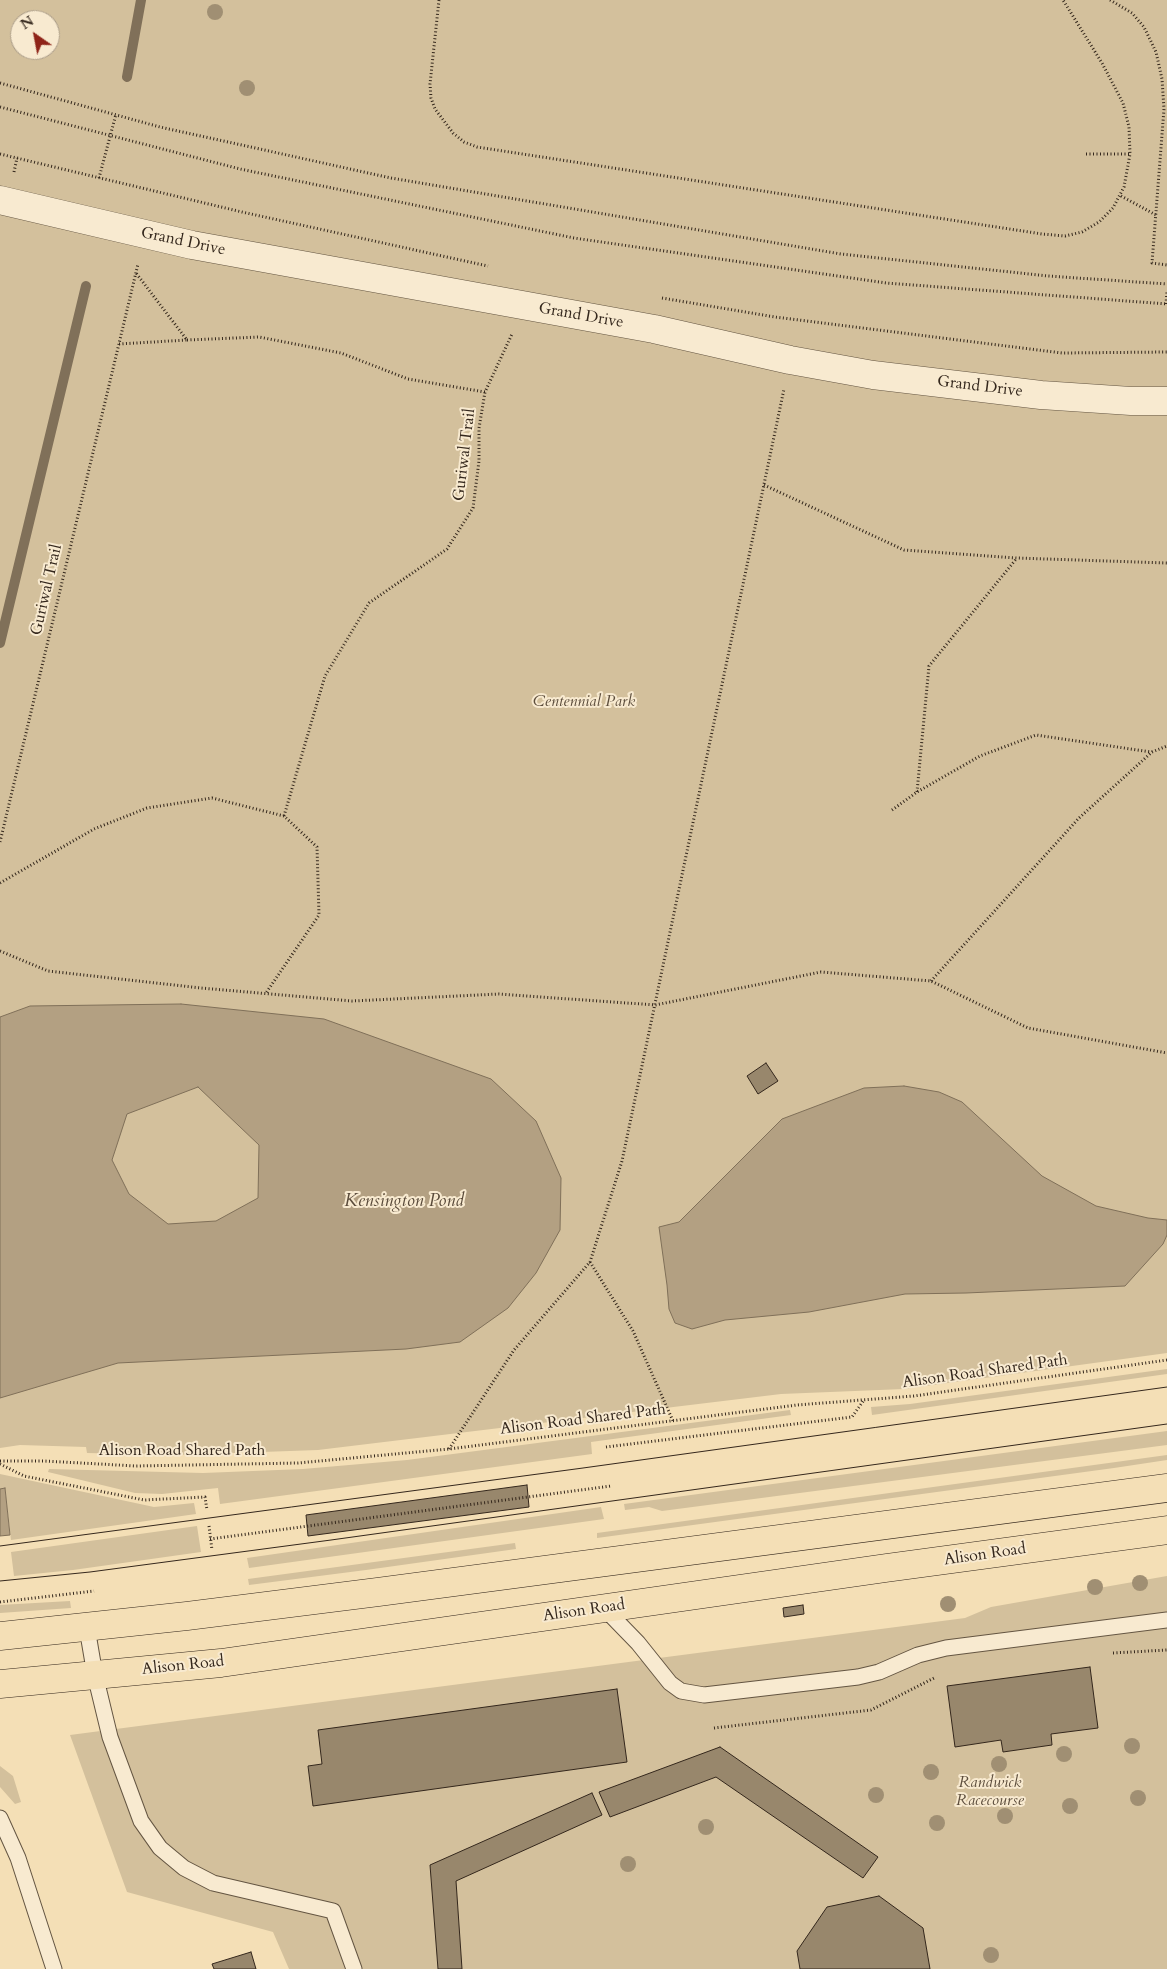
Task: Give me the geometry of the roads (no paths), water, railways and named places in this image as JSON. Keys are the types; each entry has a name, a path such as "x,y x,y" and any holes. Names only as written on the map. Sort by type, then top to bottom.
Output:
{"main road":[{"path":"0,1636 87,1628 649,1558 1167,1488"},
{"name":"Alison Road","path":"0,1684 221,1662 1167,1530"}],"street":[{"name":"Grand Drive","path":"0,200 192,245 654,329 790,360 873,375 1041,395 1131,401 1167,401"}],"lane":[{"path":"604,1608 638,1643 670,1683 681,1690 704,1695 858,1677 879,1672 918,1655 946,1648 1167,1620"},
{"path":"87,1628 95,1675 110,1737 141,1821 160,1848 184,1868 213,1883 333,1911 354,1969"},
{"path":"0,1818 18,1858 54,1969"}],"water":[{"name":"Kensington Pond","path":"181,1004 324,1019 491,1079 536,1121 561,1178 560,1230 536,1273 508,1308 460,1342 406,1349 118,1363 0,1398 0,1017 30,1006","holes":["198,1087 259,1145 258,1198 216,1221 168,1224 129,1194 112,1160 127,1114"]},
{"path":"904,1086 939,1092 962,1102 1042,1176 1096,1206 1148,1218 1167,1220 1167,1235 1163,1244 1125,1286 905,1294 809,1312 725,1320 692,1329 675,1323 669,1309 659,1227 679,1222 782,1119 864,1088"},
{"path":"5,1488 10,1535 0,1536 0,1489"}],"waterway":[{"path":"127,77 141,0"},
{"path":"0,643 86,286"}],"tram line":[{"path":"0,1546 1167,1387"},
{"path":"0,1581 90,1572 331,1540 1167,1424"}],"park label":[{"name":"Centennial Park","path":"584,702"},
{"name":"Randwick Racecourse","path":"990,1792"}]}
